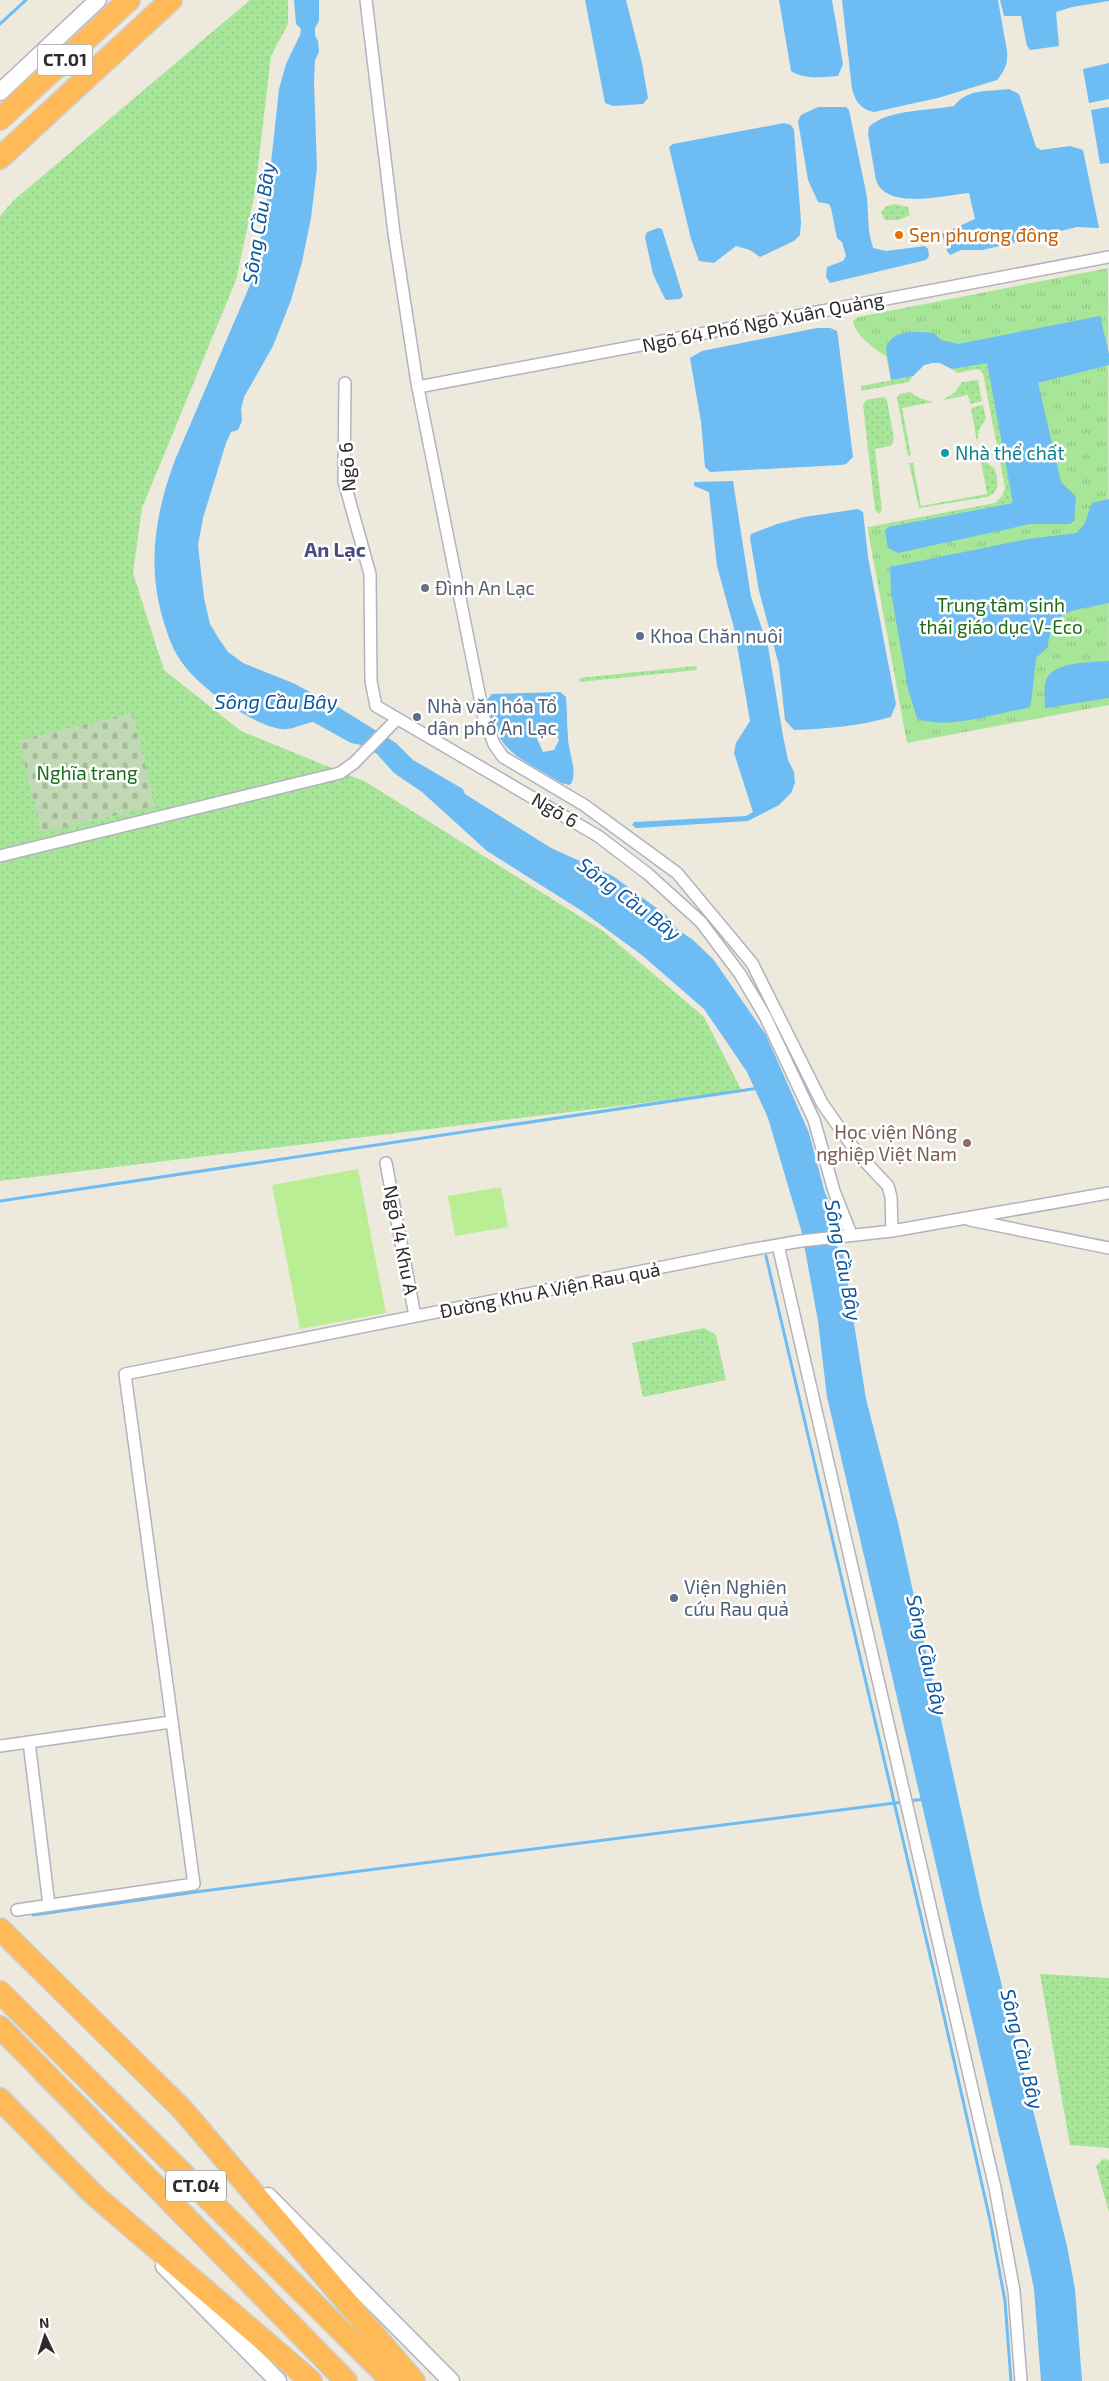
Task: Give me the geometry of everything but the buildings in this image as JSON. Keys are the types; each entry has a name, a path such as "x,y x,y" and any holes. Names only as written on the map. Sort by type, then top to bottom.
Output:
{"highway":[{"name":"CT.01","path":"0,119 129,0"},
{"name":"CT.01","path":"0,158 171,0"},
{"path":"0,169 48,125 85,80"},
{"path":"0,1929 182,2109 414,2381"},
{"name":"CT.04","path":"0,1992 392,2381"},
{"name":"CT.04","path":"0,2027 346,2381"},
{"path":"0,2099 92,2193 311,2381"}],"main road":[{"path":"0,92 98,0"},
{"path":"182,2109 451,2381"},
{"path":"92,2193 278,2381"}],"street":[{"path":"366,0 394,233 418,386 484,718 494,744 503,757 584,805 677,873 752,963 822,1103 857,1153 888,1186 891,1197 892,1231"},
{"name":"Ngõ 64 Phố Ngô Xuân Quảng","path":"418,386 1109,257"},
{"name":"Ngõ 6","path":"345,383 344,481 370,574 371,681 376,706 394,722 598,836 648,874 701,922 740,974 777,1041 814,1120 834,1191 850,1234"},
{"path":"0,856 333,776 348,769 394,722"},
{"name":"Ngõ 14 Khu A","path":"386,1164 415,1316"},
{"name":"Đường Khu A Viện Rau quả","path":"171,1722 125,1374 778,1245 850,1234 892,1231 1109,1194"},
{"path":"964,1218 1109,1248"},
{"path":"778,1245 906,1791 1006,2239 1014,2291 1021,2381"},
{"path":"0,1746 171,1722 194,1884 17,1910"},
{"path":"29,1742 49,1905"}],"green space":[{"path":"250,0 288,0 288,24 271,56 255,192 236,280 142,508 133,573 164,670 241,731 366,782 603,931 704,1017 742,1091 0,1181 0,216 13,201"},
{"path":"894,204 908,207 910,215 899,220 885,220 881,213 885,207"},
{"name":"Trung tâm sinh thái giáo dục V-Eco","path":"1108,268 1109,705 907,743 868,531 1013,503 987,363 952,369 940,363 932,363 924,365 913,376 891,380 886,356 861,337 853,321 858,317"},
{"path":"987,362 1014,503 868,531 868,527 995,503 1002,496 1005,488 983,373 978,369 957,373 952,369"},
{"path":"913,376 909,382 861,391 861,386"},
{"path":"978,380 982,401 970,404 968,395 943,400 955,392 962,382"},
{"path":"910,392 919,398 933,402 902,408 911,455 908,456 897,398 900,394"},
{"path":"884,397 887,400 894,439 891,446 875,449 882,510 879,514 875,510 863,405 866,400"},
{"path":"983,405 986,418 979,430 977,442 971,408"},
{"path":"979,450 985,461 995,469 997,486 995,492 987,497 919,508 909,463 913,463 921,506 987,494"},
{"path":"696,666 697,670 580,682 579,678"},
{"name":"Nghĩa trang","path":"133,713 155,806 41,833 19,740"},
{"path":"358,1169 386,1313 300,1329 272,1185"},
{"path":"501,1187 508,1227 455,1236 448,1196"},
{"path":"704,1328 716,1335 726,1380 643,1397 632,1343"},
{"path":"1040,1974 1109,1978 1109,2148 1070,2145"},
{"path":"1103,2159 1109,2160 1109,2212 1096,2166"}],"water":[{"name":"Sông Cầu Bây","path":"294,0 319,0 319,21 315,28 315,35 318,41 319,52 315,60 314,82 317,168 311,218 302,262 291,300 273,346 244,397 241,409 242,421 238,430 231,432 226,443 203,518 198,545 204,598 210,624 228,652 243,663 293,683 338,707 396,743 413,760 463,789 465,794 551,848 613,876 666,915 677,929 693,940 713,959 766,1035 809,1133 825,1193 832,1208 834,1219 831,1226 832,1240 843,1254 866,1399 898,1523 982,1906 1067,2246 1075,2289 1082,2381 1041,2381 1034,2289 1028,2260 827,1397 818,1321 802,1233 768,1118 747,1072 704,1009 643,956 582,911 487,851 422,792 394,773 377,754 361,745 351,743 313,722 280,729 271,727 242,713 225,703 190,673 170,641 157,596 155,576 156,537 159,518 168,479 175,460 250,285 265,219 279,89 286,64 301,29 296,24"},
{"path":"585,0 626,0 642,63 648,98 643,104 613,106 605,103"},
{"path":"779,0 832,0 843,64 838,76 808,77 791,71"},
{"path":"842,0 998,0 1007,51 1004,70 997,80 938,98 874,112 865,109 855,98 852,89"},
{"path":"1000,0 1109,1 1072,7 1056,12 1059,46 1030,50 1027,46 1021,16 1004,16"},
{"path":"1109,63 1109,99 1089,103 1083,69"},
{"path":"1009,89 1019,94 1036,147 1041,150 1070,146 1083,150 1099,228 1077,227 983,250 961,250 950,255 942,234 975,219 969,193 918,199 892,195 882,190 876,180 868,134 869,127 877,121 897,114 954,106 965,96 978,92"},
{"path":"818,107 846,107 849,110 867,197 869,232 873,248 886,251 925,246 928,249 929,256 926,260 830,283 826,277 827,267 843,261 846,256 842,242 837,238 829,204 818,202 808,180 798,121 801,115"},
{"path":"1109,107 1109,163 1100,164 1091,110"},
{"path":"784,123 791,125 794,130 801,222 800,235 794,241 760,257 750,250 736,246 714,263 699,261 691,239 669,147 673,144"},
{"path":"658,228 662,229 683,296 680,299 666,300 653,274 645,237 647,232"},
{"path":"1100,316 1109,354 1109,365 1038,383 1061,482 1076,497 1074,521 1070,524 1030,524 898,553 888,548 885,531 888,527 1013,503 987,363 952,369 940,363 932,363 924,365 913,376 891,380 886,348 889,342 900,334 920,332 934,333 941,340 958,344"},
{"path":"817,328 830,328 837,331 853,457 846,464 841,465 710,472 705,467 701,422 690,358 702,351"},
{"path":"733,481 751,597 768,646 783,736 788,760 794,772 795,783 791,793 779,805 748,821 636,828 632,825 634,822 746,816 753,812 734,753 736,743 750,721 734,628 717,566 709,492 694,486 694,482"},
{"path":"1109,499 1109,603 1076,610 1060,617 1050,634 1048,647 1036,658 1031,704 1027,708 956,722 928,722 917,718 908,689 891,592 890,567 1028,539 1076,533 1084,525 1092,503"},
{"path":"858,509 863,512 868,557 896,704 891,717 867,723 794,730 785,720 779,665 759,591 750,538 751,534 777,524 804,517"},
{"path":"1109,661 1109,698 1045,708 1045,684 1048,676 1054,671 1072,664"},
{"path":"560,692 566,697 568,743 573,769 570,785 561,783 521,759 503,743 491,718 487,700 492,694","holes":["548,725 554,728 559,740 554,750 543,752 535,734"]}],"waterway":[{"path":"0,24 26,0"},
{"path":"0,1201 759,1088"},
{"path":"766,1256 990,2220 1005,2301 1011,2381"},
{"path":"909,1801 925,1799"},
{"path":"33,1915 203,1891 903,1802"}],"place":[{"name":"Sen phương đông","path":"899,235"},
{"name":"Nhà thể chất","path":"945,453"},
{"name":"Đình An Lạc","path":"425,588"},
{"name":"Khoa Chăn nuôi","path":"640,636"},
{"name":"Nhà văn hóa Tổ dân phố An Lạc","path":"417,717"},
{"name":"Học viện Nông nghiệp Việt Nam","path":"967,1143"},
{"name":"Viện Nghiên cứu Rau quả","path":"674,1598"}],"district":[{"name":"An Lạc","path":"335,550"}]}
